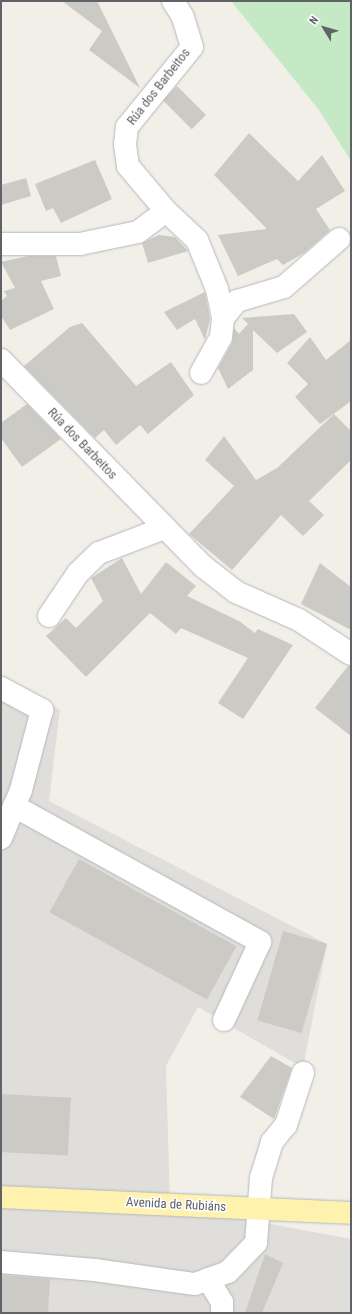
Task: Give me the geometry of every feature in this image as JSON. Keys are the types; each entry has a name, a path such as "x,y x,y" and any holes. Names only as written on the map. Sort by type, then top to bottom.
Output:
{"main road":[{"name":"Avenida de Rubiáns","path":"1,1198 351,1213"}],"street":[{"name":"Rúa dos Barbeitos","path":"173,1 183,17 192,47 127,127 125,145 128,166 166,211 197,240 217,289 223,318 221,337 201,373"},
{"path":"1,244 80,244 138,232 166,211"},
{"path":"223,318 237,300 284,287 339,239"},
{"name":"Rúa dos Barbeitos","path":"1,360 164,528 236,592 299,620 351,654"},
{"path":"49,616 78,573 99,554 164,528"},
{"path":"1,688 42,710 14,806 1,838"},
{"path":"14,806 260,942 224,1020"},
{"path":"1,1262 95,1270 195,1284 228,1272 256,1243 261,1178 272,1142 286,1125 303,1073"},
{"path":"208,1280 222,1302 222,1313"}],"shaded area":[{"path":"1,676 60,710 49,801 327,944 303,1068 198,1007 166,1066 170,1205 351,1239 351,1313 1,1313"}],"green space":[{"path":"231,1 351,1 351,161 319,110"}],"building":[{"path":"62,1 97,1 140,88 89,50 102,31"},
{"path":"177,86 206,115 192,129 163,100"},
{"path":"249,133 298,181 322,155 345,191 316,209 330,230 304,253 283,265 277,259 238,276 218,235 267,229 214,175"},
{"path":"95,160 112,199 61,223 53,208 46,211 35,184"},
{"path":"26,178 31,196 1,205 1,185"},
{"path":"159,235 175,237 188,251 148,263 142,243"},
{"path":"28,256 56,256 61,276 41,281 54,309 10,330 1,316 1,301 7,296 4,291 15,288 1,262"},
{"path":"205,292 210,319 205,340 195,319 177,330 164,312"},
{"path":"294,314 307,332 277,353 253,330 253,370 228,389 218,368 232,343 234,328 239,334 248,324 242,318"},
{"path":"82,323 136,386 171,362 194,395 148,434 140,425 116,445 104,430 95,438 24,366 70,327"},
{"path":"310,337 326,360 351,340 351,401 320,424 295,397 308,384 287,363"},
{"path":"27,404 61,439 22,467 1,438 1,423"},
{"path":"334,414 351,431 351,460 309,501 324,515 303,536 281,515 232,570 189,534 234,486 205,460 224,436 256,480 277,468"},
{"path":"122,558 141,594 166,562 196,586 187,596 239,621 255,633 258,629 293,645 243,719 218,703 248,658 181,628 176,634 150,613 86,677 46,636 66,618 76,628 103,601 91,578"},
{"path":"320,563 351,587 351,630 301,604"},
{"path":"348,666 351,666 351,736 315,708"},
{"path":"79,859 236,946 207,1000 49,912"},
{"path":"283,931 327,944 302,1033 257,1020"},
{"path":"271,1056 292,1068 274,1119 240,1097"},
{"path":"1,1094 71,1098 68,1156 1,1152"},
{"path":"265,1254 283,1263 262,1313 245,1313"},
{"path":"1,1275 50,1279 48,1313 1,1313"}]}
